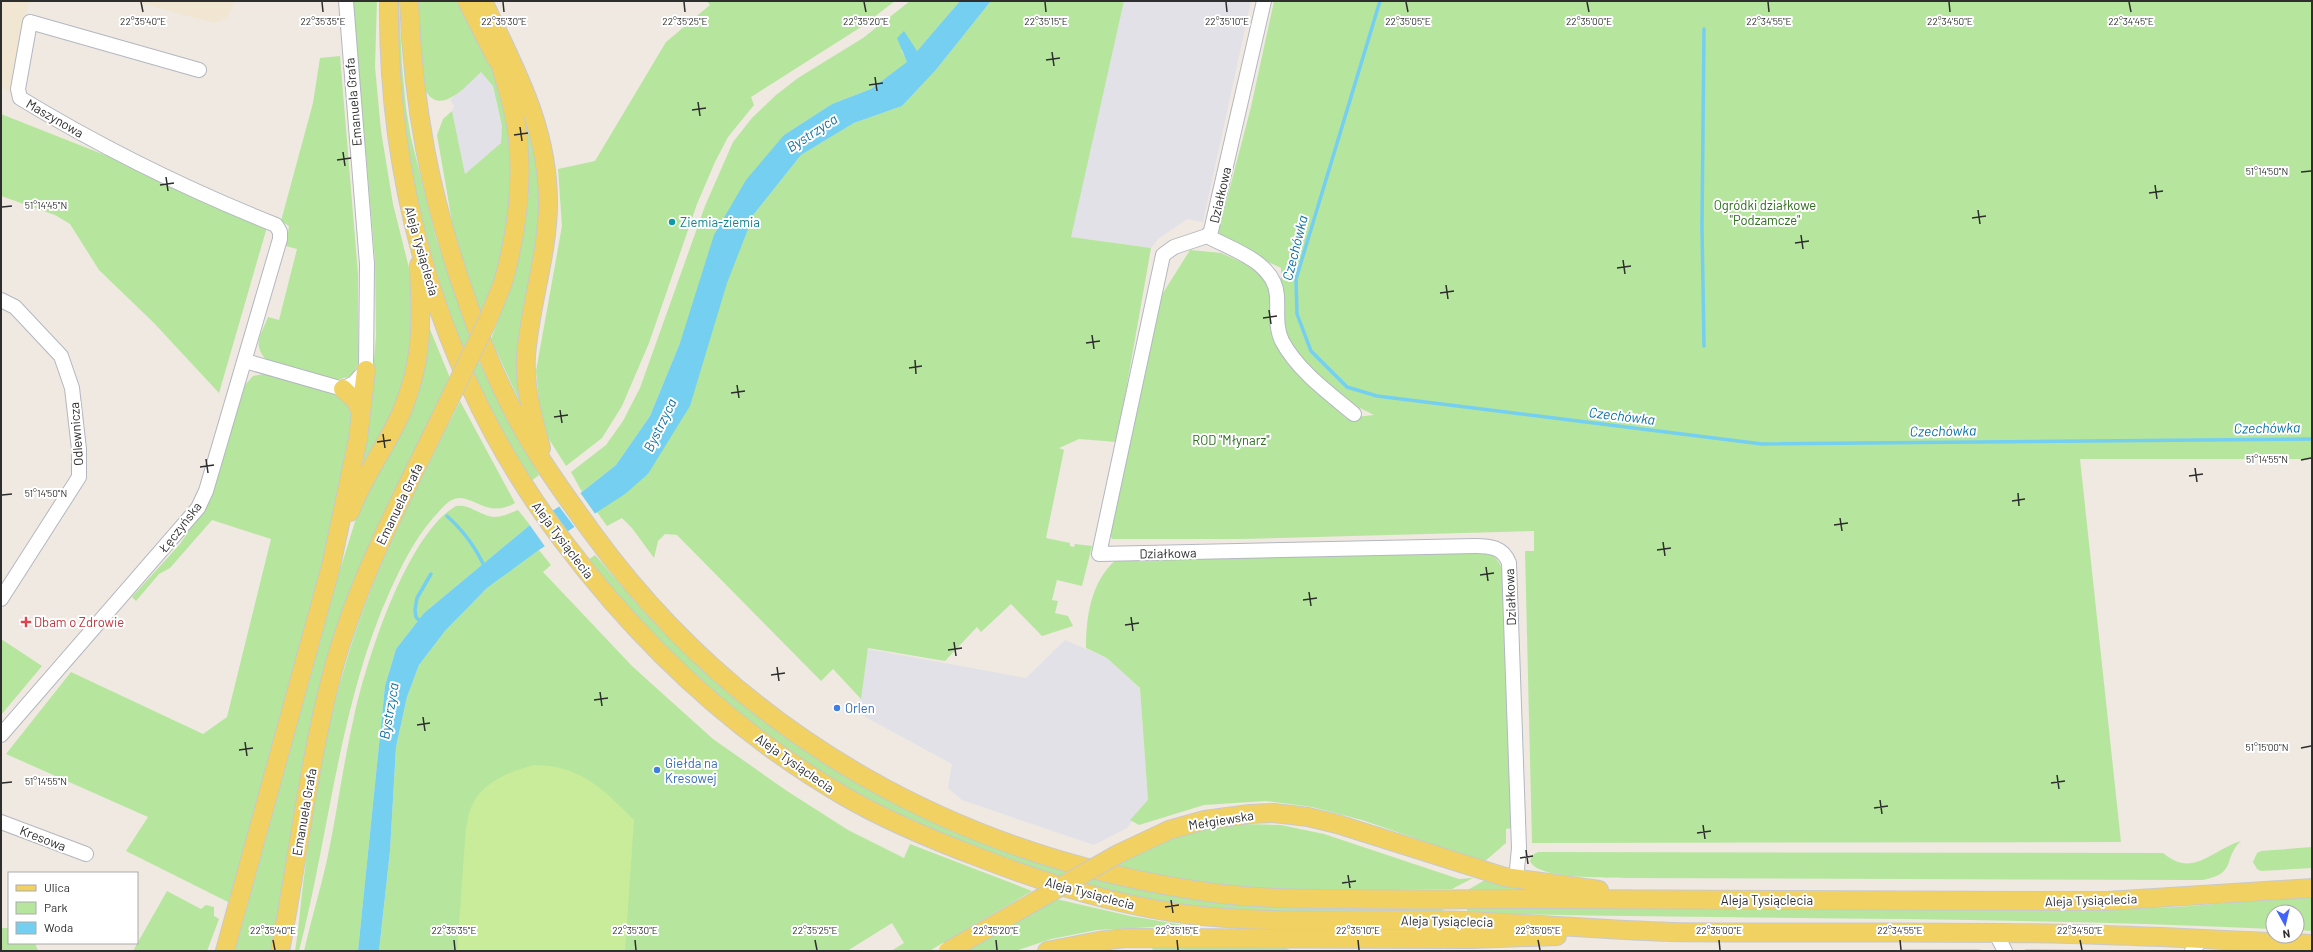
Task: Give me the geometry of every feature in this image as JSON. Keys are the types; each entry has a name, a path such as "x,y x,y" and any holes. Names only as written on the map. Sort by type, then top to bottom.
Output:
{"main road":[{"name":"Aleja Tysiąclecia","path":"389,1 388,37 395,130 407,199 418,242 444,321 474,395 523,487 577,560 619,610 663,658 717,706 785,757 841,794 873,812 917,833 1014,871 1071,890 1130,904 1184,914 1217,917 1470,921 1664,932 2098,934 2197,945 2312,944"},
{"name":"Aleja Tysiąclecia","path":"409,1 413,78 422,144 442,225 485,351 509,403 547,470 642,597 710,666 778,721 812,746 870,782 923,808 1042,854 1127,877 1214,893 1290,899 2107,901 2312,888"},
{"path":"467,1 500,66"},
{"path":"483,1 532,107 546,174 547,226 526,357 529,405 547,470"},
{"path":"483,1 500,66"},
{"name":"Emanuela Grafa","path":"280,951 314,755 332,673 363,581 388,525 487,322 503,283 515,236 519,205 520,170 515,123 500,66"},
{"path":"225,951 332,566 351,509 401,412 419,359 418,242"},
{"path":"332,566 358,439 366,370"},
{"path":"344,389 356,402 361,413"},
{"name":"Mełgiewska","path":"948,951 1118,854 1168,830 1205,820 1250,814 1274,813 1308,817 1516,880 1681,900"},
{"path":"1047,951 1100,940 1126,938 1471,939 1664,932"}],"street":[{"name":"Emanuela Grafa","path":"346,1 367,264 366,370"},
{"name":"Działkowa","path":"1264,1 1214,224 1207,236 1174,247 1163,254 1099,554 1481,546 1494,547 1502,552 1509,563 1520,848 1516,880"},
{"name":"Maszynowa","path":"199,70 30,22 18,89 20,98 66,126 226,206 276,225"},
{"name":"Łęczyńska","path":"1,735 198,508 206,491 279,246 280,232 276,225"},
{"path":"1207,236 1264,267 1272,276 1276,284 1278,325 1282,341 1310,377 1354,414"},
{"name":"Odlewnicza","path":"1,300 15,307 61,356 73,395 79,449 79,477 1,599"},
{"path":"245,361 344,389 354,383 366,370"},
{"name":"Kresowa","path":"1,822 86,854"},
{"path":"1996,934 2005,951"}],"shaded area":[{"path":"1,1 29,1 10,93 1,87"},
{"path":"133,1 234,1 227,18 215,23"},
{"path":"1124,1 1251,1 1203,222 1187,219 1158,239 1151,248 1070,237"},
{"path":"481,72 493,86 502,126 501,143 465,174 452,111 454,105 450,100"},
{"path":"1065,640 1107,658 1140,688 1148,801 1127,828 1094,845 962,800 948,788 952,764 858,713 868,649 1026,678"}],"green space":[{"path":"353,1 377,1 375,67 381,131 393,204 412,280 416,324 404,391 362,471 370,409 376,336 375,260"},
{"path":"397,1 399,1 402,66 406,108 411,138 436,238 478,360 539,475 531,481 499,428 478,386 448,308 428,243 413,177 400,96"},
{"path":"418,1 462,1 486,49 504,104 512,155 512,207 509,232 503,257 481,314 454,233 437,135 443,119 452,111 465,174 501,143 502,126 493,86 481,72 460,92 452,97 444,100 436,100 429,95 423,85"},
{"path":"707,1 895,1 861,27 751,97 754,105 728,137 715,162 697,204 649,343 622,406 602,438 566,466 542,428 536,371 562,226 558,169 595,161 666,42 710,5"},
{"path":"910,1 960,1 917,51 901,50 908,62 871,89 832,104 784,135 680,343 650,416 616,465 582,492 571,472 606,445 623,421 640,388 705,206 733,142 752,118 776,95 798,78 863,38"},
{"path":"991,1 1124,1 1071,237 1151,248 1117,442 1079,439 1059,448 1064,450 1046,538 1070,543 1070,546 1074,547 1075,544 1092,546 1082,586 1057,580 1052,600 1058,601 1055,613 1068,616 1073,626 1042,636 1011,604 981,632 977,627 945,661 868,648 861,699 833,669 821,681 677,535 665,534 658,541 654,558 632,528 622,518 607,526 597,512 648,474 754,214 801,155 854,123 902,106 935,71"},
{"path":"1274,1 2312,1 2312,459 2080,459 2121,842 1532,843 1525,551 1534,551 1534,531 1240,539 1112,539 1109,532 1158,301 1190,250 1221,253 1262,271 1270,279 1286,355 1346,418 1374,415 1336,396 1302,364 1281,327 1281,268 1217,237 1251,107"},
{"path":"340,56 358,274 358,364 352,376 336,380 266,360 259,349 259,339 268,317 279,320 297,249 286,246 289,226 281,221 313,103 320,58"},
{"path":"514,74 534,145 539,191 539,220 523,409 491,339 509,289 527,213 529,161 525,126"},
{"path":"1,114 125,163 267,227 219,393 154,323 99,270 70,224 55,215 1,196"},
{"path":"429,327 450,378 370,543 351,588 333,640 272,951 235,951 339,573 359,509"},
{"path":"264,374 338,394 346,400 353,416 323,564 230,903 126,851 148,817 6,754 71,672 203,734 227,717 271,539 212,520 170,568 159,574 136,601 132,597 180,544 210,499 245,385 253,376"},
{"path":"460,401 515,503 504,508 495,508 486,507 464,498 457,498 450,501 426,526 399,572 373,634 359,678 337,768 310,906 299,951 295,951 320,769 348,656 371,590 398,526"},
{"path":"456,506 470,508 493,517 503,516 518,510 530,525 424,613 396,649 385,686 358,951 304,951 327,860 354,717 378,634 405,571 421,543 438,521"},
{"path":"539,550 551,565 543,572 633,667 713,739 787,791 848,830 904,858 910,844 1032,891 929,951 891,951 904,943 892,923 847,951 379,951 390,851 396,747 407,697 419,665 445,631 487,588"},
{"path":"1480,552 1489,554 1498,560 1503,572 1512,828 1506,829 1506,843 1484,862 1362,820 1312,807 1266,801 1204,805 1139,825 1130,820 1148,800 1140,688 1107,658 1086,648 1087,624 1092,600 1101,578 1116,560"},
{"path":"595,555 634,601 697,665 741,703 788,738 861,785 910,811 962,834 1067,872 1054,880 894,815 830,779 750,723 668,652 588,560"},
{"path":"1,639 42,666 1,715"},
{"path":"534,765 565,769 578,774 590,781 612,798 634,820 625,951 457,951 466,827 470,810 475,799 481,792 497,779"},
{"path":"1241,824 1281,825 1324,834 1459,879 1473,878 1452,889 1326,891 1240,888 1178,880 1111,866 1163,841 1197,831"},
{"path":"2241,841 2235,848 2225,869 2214,877 2203,880 1589,877 1546,872 1536,867 1530,861 1532,855 1538,852 2163,853 2174,860 2184,863 2193,863 2203,860"},
{"path":"2312,847 2312,868 2261,871 2257,869 2253,862 2257,853 2261,851"},
{"path":"1096,877 1252,905 1330,909 1443,907 1443,913 1312,913 1208,909 1154,902 1081,886"},
{"path":"1485,880 1525,889 1526,890 1466,891"},
{"path":"167,891 201,909 206,905 214,907 214,916 219,919 207,951 133,951"},
{"path":"2312,896 2312,931 2305,931 2305,904 2265,904 2265,929 1971,920 1467,913 1467,907 2095,910 2178,907"},
{"path":"1056,899 1130,916 1201,928 1155,927 1097,930 1051,939 1015,951 966,951"},
{"path":"1,928 8,928 8,944 35,944 38,951 1,951"},
{"path":"1152,947 1283,947 1292,951 1153,951"},
{"path":"1901,949 1977,949 1990,951 1902,951"},
{"path":"2025,949 2185,951 2025,951"}],"water":[{"name":"Bystrzyca","path":"960,1 991,1 935,71 902,106 854,123 801,155 754,214 727,283 690,406 648,474 625,494 539,550 487,588 445,631 419,665 407,697 396,747 390,851 379,951 358,951 385,686 396,649 424,613 530,525 582,492 616,465 650,416 680,343 714,235 746,180 784,135 832,104 871,89 907,62 897,38 904,31 917,51"}],"pier":[{"path":"579,491 596,515 576,529 558,505"},
{"path":"551,509 568,533 546,548 529,524"}],"waterway":[{"name":"Czechówka","path":"1380,1 1296,279 1297,314 1311,351 1347,387 1377,396 1762,444 2312,439"},
{"path":"1704,29 1702,227 1704,346"},
{"path":"447,516 469,540 485,568"},
{"path":"421,622 416,617 415,610 417,598 431,574"}],"place":[{"name":"Ziemia-ziemia","path":"672,222"},
{"name":"Dbam o Zdrowie","path":"26,622"},
{"name":"Orlen","path":"837,708"},
{"name":"Giełda na Kresowej","path":"657,770"}],"park label":[{"name":"Ogródki działkowe \"Podzamcze\"","path":"1765,212"},
{"name":"ROD \"Młynarz\"","path":"1231,440"}]}
